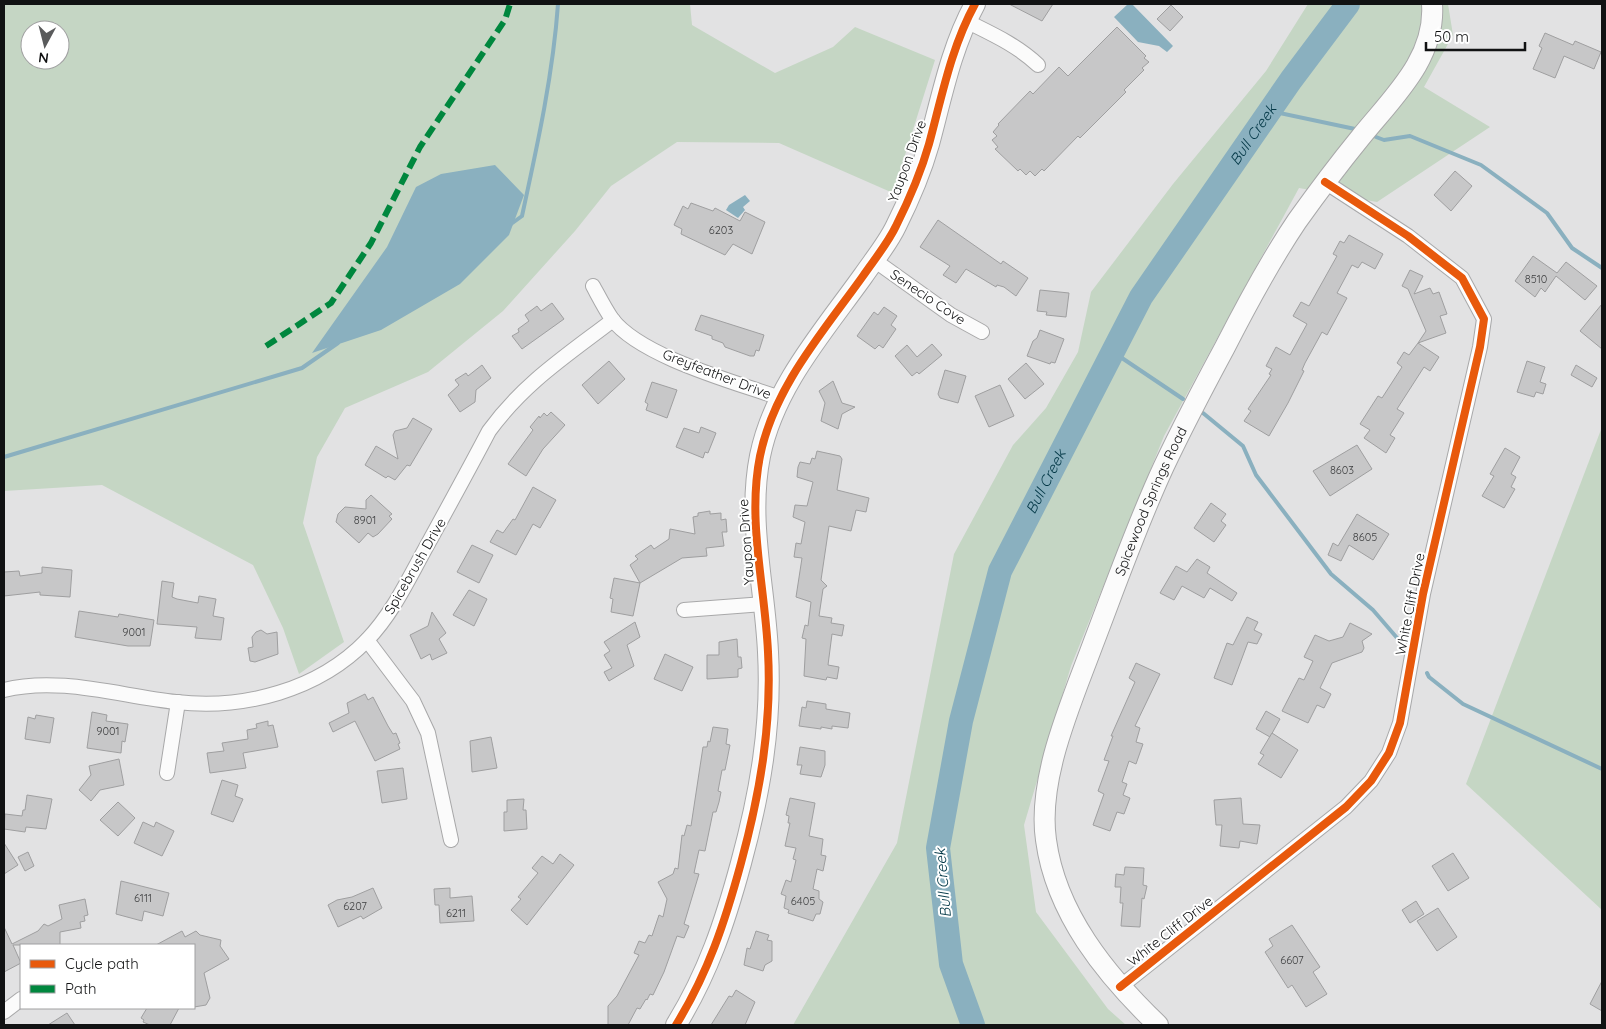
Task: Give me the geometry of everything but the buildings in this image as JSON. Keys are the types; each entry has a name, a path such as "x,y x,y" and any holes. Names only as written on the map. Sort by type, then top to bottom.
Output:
{"main road":[{"name":"Spicewood Springs Road","path":"1158,1025 1120,987 1095,955 1077,925 1055,879 1045,838 1045,818 1049,780 1061,734 1131,543 1164,466 1258,284 1325,182 1415,69 1430,35 1432,4"},
{"name":"Yaupon Drive","path":"676,1025 697,989 715,949 754,817 764,768 768,726 768,653 755,527 754,486 768,427 780,398 797,370 895,229 928,147 950,63 970,12"}],"street":[{"path":"970,12 1000,38 1026,54 1038,65"},
{"name":"White Cliff Drive","path":"1120,987 1346,807 1371,781 1388,753 1400,723 1423,594 1480,347 1484,320 1462,278 1408,236 1325,182"},
{"name":"Senecio Cove","path":"874,260 951,315 982,332"},
{"name":"Greyfeather Drive","path":"593,286 613,320 640,342 671,359 780,398"},
{"name":"Spicebrush Drive","path":"4,690 19,686 58,685 178,702 244,702 279,693 338,666 367,640 394,607 489,431 499,417 516,397 543,373 613,320"},
{"path":"684,610 764,604"},
{"path":"367,640 413,702 428,733 451,840"},
{"path":"167,773 178,702"},
{"path":"4,1012 20,1000"}],"green space":[{"path":"4,4 690,4 692,25 775,73 833,47 855,27 935,60 893,193 779,143 677,142 611,186 575,231 503,311 428,372 345,408 317,457 303,523 344,642 299,674 283,628 253,565 102,485 4,491"},
{"path":"1308,4 1448,4 1453,35 1424,87 1490,127 1377,202 1299,188 1164,436 1071,666 1024,825 1036,912 1108,1009 1126,1025 793,1025 897,843 954,554 1013,445 1046,408 1078,352 1091,292 1173,184 1266,71"},
{"path":"1602,427 1602,910 1466,784"}],"water":[{"path":"1128,4 1132,4 1173,46 1167,52 1159,46 1138,42 1114,17"},
{"path":"495,165 524,195 509,235 460,284 381,330 312,353 387,247 416,187 441,174"},
{"path":"745,195 750,201 743,207 745,210 738,218 726,210 729,205"}],"waterway":[{"path":"511,224 522,216 528,190 548,84 558,4"},
{"name":"Bull Creek","path":"973,1025 951,964 938,848 961,721 1000,571 1141,297 1291,80 1348,4"},
{"path":"1270,111 1355,129"},
{"path":"1376,137 1384,140 1410,136 1481,165 1547,213 1572,248 1602,268"},
{"path":"4,457 302,368 338,343"},
{"path":"1113,352 1183,399"},
{"path":"1203,413 1243,446 1256,475 1331,574 1373,610 1404,646"},
{"path":"1427,673 1429,677 1463,704 1602,769"}],"marked path":[{"path":"266,346 331,303 371,243 420,147 505,20 510,4"}],"cycle path":[{"path":"676,1025 706,966 729,906 748,837 763,759 769,679 755,505 756,480 767,431 788,383 817,339 885,245 901,216 926,154 953,55 975,4"},
{"path":"1120,987 1346,807 1371,781 1389,753 1400,723 1423,594 1480,347 1484,319 1462,278 1408,236 1325,182"}]}
